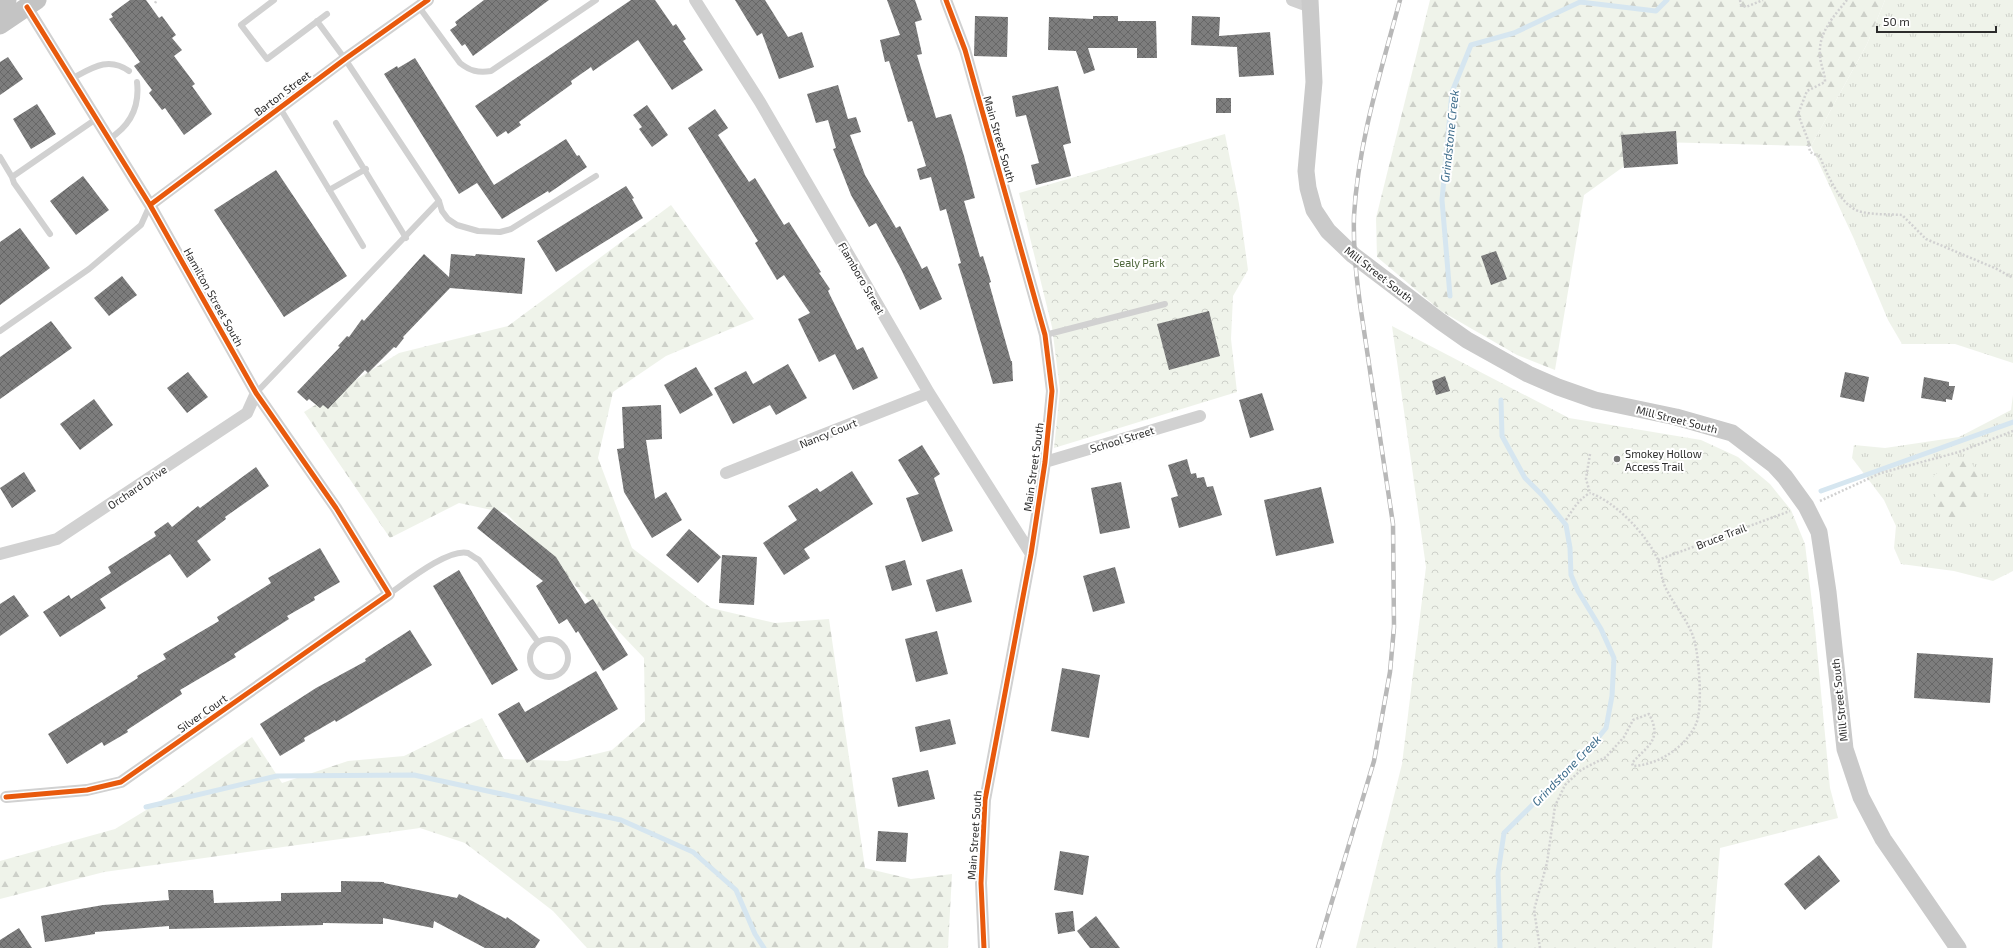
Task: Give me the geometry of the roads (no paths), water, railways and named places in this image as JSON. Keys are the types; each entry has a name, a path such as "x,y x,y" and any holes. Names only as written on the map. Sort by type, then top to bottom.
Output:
{"main road":[{"path":"0,4 7,0"},
{"path":"0,25 29,2"},
{"name":"Mill Street South","path":"1311,3 1314,82 1306,171 1308,188 1314,210 1328,231 1353,255 1467,340 1528,374 1558,387 1595,400 1676,417 1732,433 1754,449 1785,477 1806,506 1819,532 1828,592 1845,749 1861,797 1883,840 1958,948"}],"street":[{"name":"Flamboro Street","path":"696,0 760,102 929,393 1030,554"},
{"name":"Main Street South","path":"946,0 965,50 1045,335 1052,391 1045,462 1030,554 985,800 981,884 984,948"},
{"path":"1292,0 1311,3"},
{"name":"Hamilton Street South","path":"29,2 71,79 150,205 256,393 336,508 389,594"},
{"name":"Barton Street","path":"150,205 345,58 423,3"},
{"name":"Orchard Drive","path":"0,554 57,539 247,413 256,393"},
{"name":"Nancy Court","path":"726,473 929,393"},
{"name":"School Street","path":"1045,462 1200,416"},
{"name":"Silver Court","path":"6,797 88,790 121,782 389,594"}],"lane":[{"path":"274,0 241,25 267,59 327,14"},
{"path":"423,3 460,63 470,70 482,72 491,70 596,0"},
{"path":"317,21 345,58 439,201 442,211 448,220 457,225 478,231 500,232 511,229 596,176"},
{"path":"71,79 96,66 110,64 121,65 130,71"},
{"path":"109,139 122,131 133,114 139,95 137,82"},
{"path":"280,108 363,246"},
{"path":"12,177 96,119"},
{"path":"336,123 366,169 406,238"},
{"path":"0,157 14,183 50,234"},
{"path":"329,190 366,169"},
{"path":"256,393 406,238 439,201"},
{"path":"0,331 95,264 141,226 150,205"},
{"path":"1045,335 1165,304"},
{"path":"389,594 433,565 459,553 468,554 478,560 492,576 538,642"},
{"path":"550,639 561,644 565,649 568,661 562,672 551,677 545,677 534,670 529,659 533,647 538,642 550,639"}],"waterway":[{"name":"Grindstone Creek","path":"1450,296 1442,200 1452,92 1471,45 1514,33 1580,2 1656,11 1667,0"},
{"name":"Grindstone Creek","path":"1500,948 1498,873 1504,833 1588,750 1606,728 1612,696 1614,658 1601,629 1578,591 1571,575 1570,548 1566,525 1543,496 1525,478 1502,436 1501,400"},
{"path":"1821,491 2013,422"},
{"path":"146,807 277,776 414,775 621,820 693,852 736,890 755,934 764,948"}],"railway":[{"path":"1318,948 1374,761 1390,672 1394,627 1393,524 1359,293 1355,260 1354,216 1356,189 1365,134 1400,0"}],"place":[{"name":"Smokey Hollow Access Trail","path":"1617,459"}],"park label":[{"name":"Sealy Park","path":"1139,262"}]}
